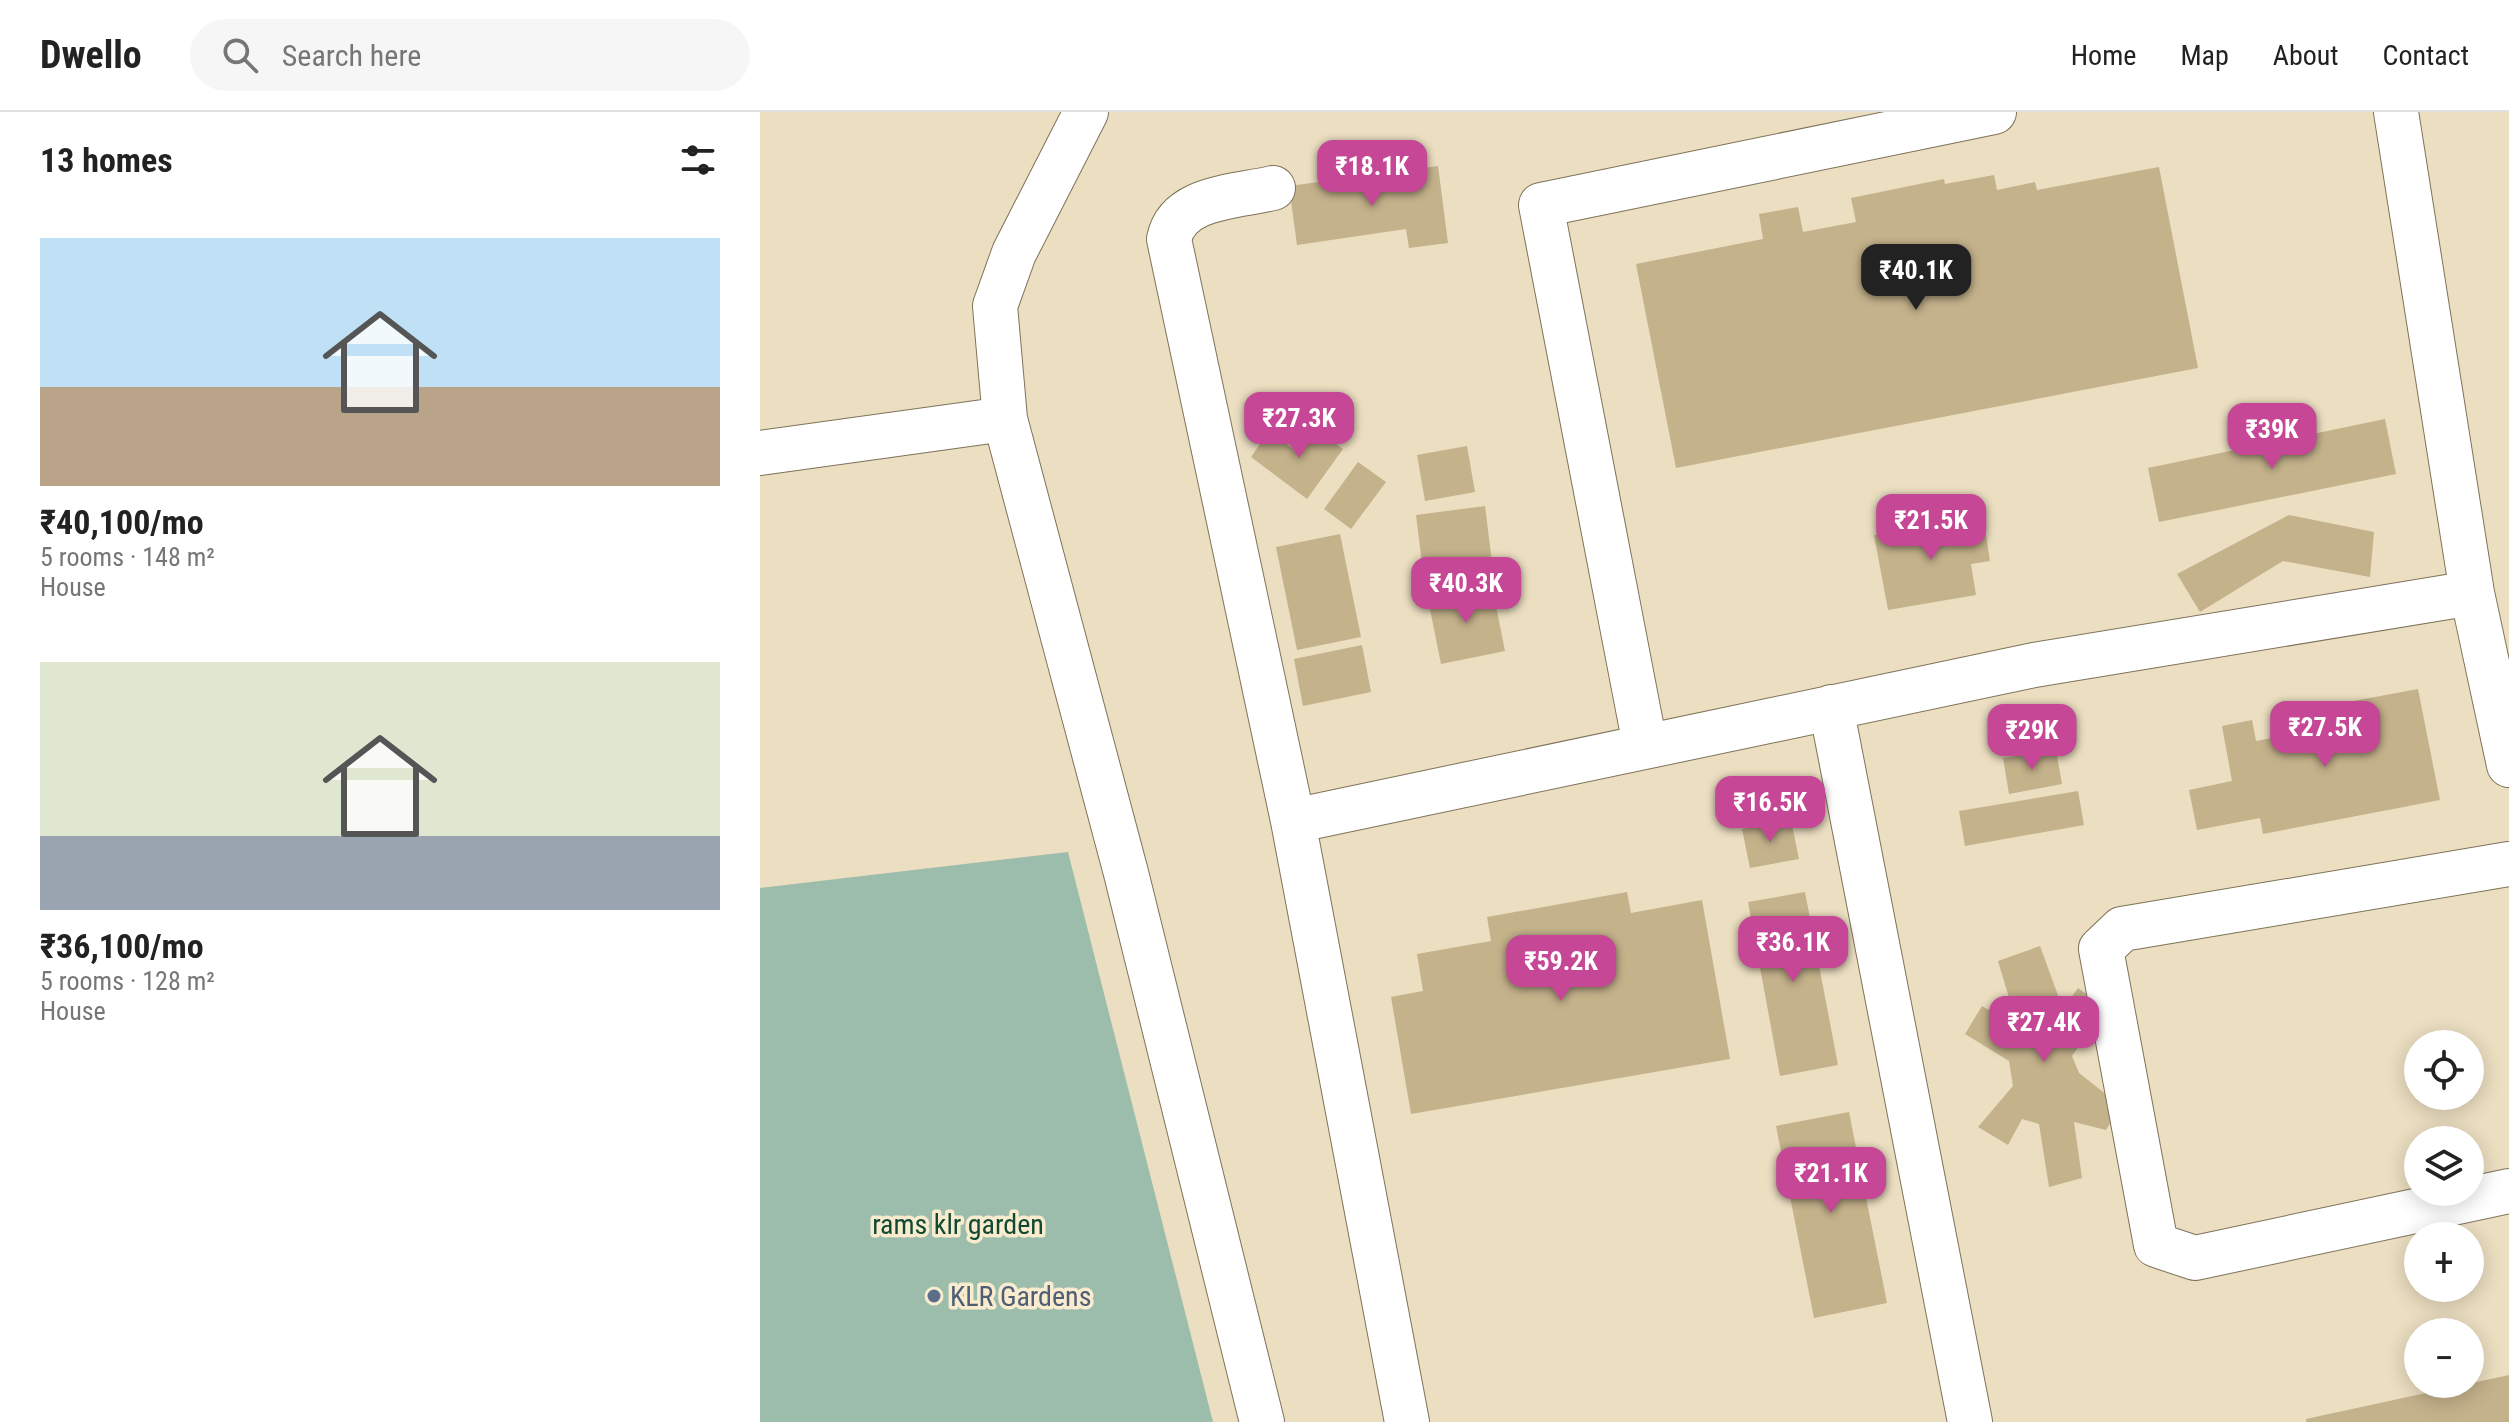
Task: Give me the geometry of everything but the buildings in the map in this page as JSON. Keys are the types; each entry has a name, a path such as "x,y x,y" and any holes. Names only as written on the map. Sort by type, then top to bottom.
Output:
{"street":[{"path":"1086,112 1014,253 995,306 1005,419 1126,873 1262,1422"},
{"path":"1645,745 1541,205 1994,112"},
{"path":"2396,112 2472,593 2509,765"},
{"path":"1273,188 1188,208 1172,223 1169,239 1293,821 1407,1422"},
{"path":"760,453 1005,419"},
{"path":"1293,821 2034,665 2472,593"},
{"path":"1831,707 1970,1422"},
{"path":"2509,864 2122,929 2101,949 2156,1245 2195,1258 2509,1191"}],"green space":[{"name":"rams klr garden","path":"1068,852 1213,1422 760,1422 760,888"}],"place":[{"name":"KLR Gardens","path":"934,1296"}]}
